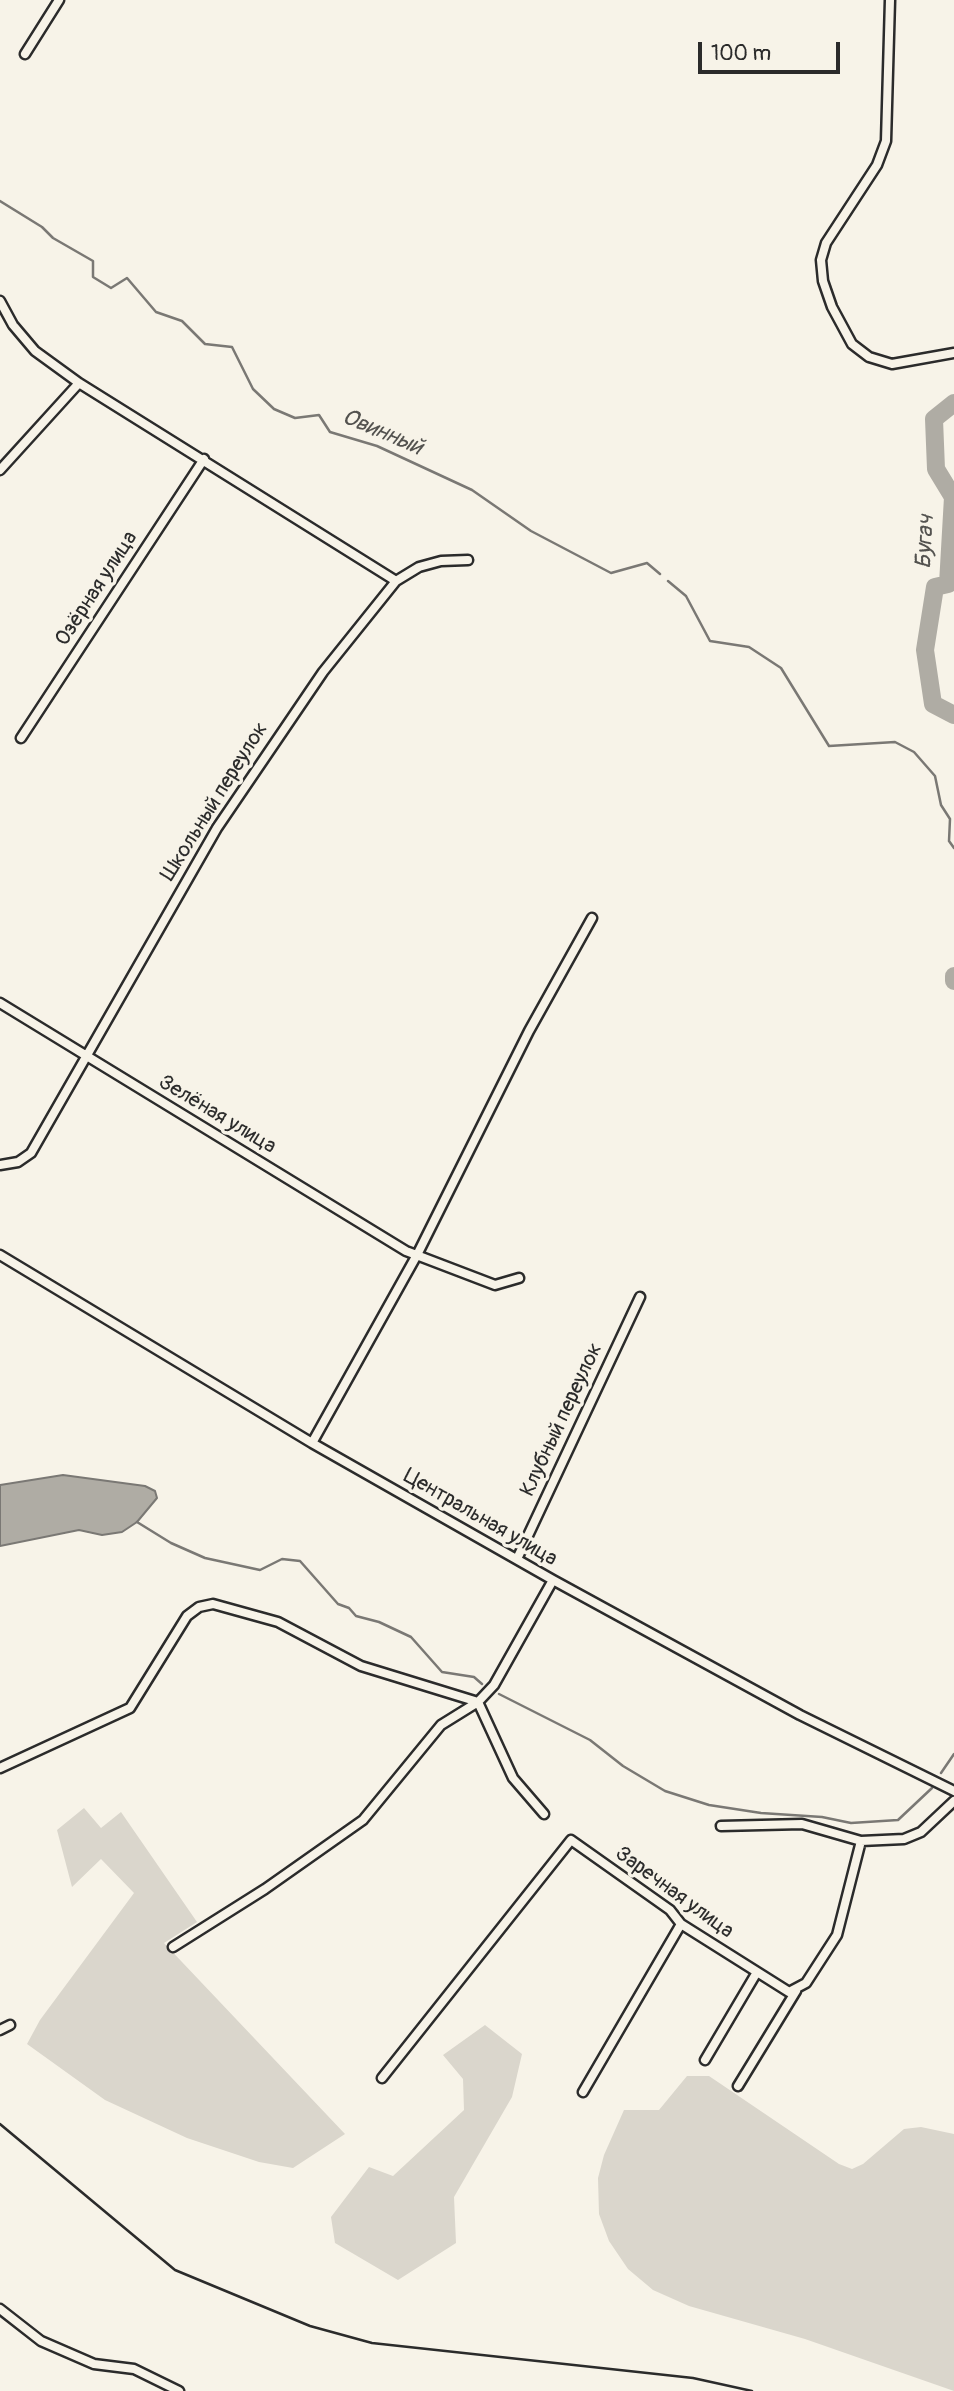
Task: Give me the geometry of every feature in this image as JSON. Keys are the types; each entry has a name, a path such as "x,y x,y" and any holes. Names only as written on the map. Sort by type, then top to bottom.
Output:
{"street":[{"path":"25,54 59,0"},
{"path":"890,0 887,141 877,165 826,243 821,260 823,281 852,344 869,357 892,364 954,354"},
{"path":"0,301 13,325 36,351 79,383 396,581 419,567 441,561 468,560"},
{"path":"0,470 79,383"},
{"name":"Озёрная улица","path":"21,738 204,459"},
{"name":"Школьный переулок","path":"0,1165 18,1162 31,1153 161,923 252,773 323,672 396,581"},
{"path":"312,1443 418,1253 530,1031 592,918"},
{"name":"Зелёная улица","path":"0,1003 406,1251 418,1253 495,1285 519,1278"},
{"name":"Центральная улица","path":"0,1255 312,1443 553,1580 800,1715 954,1791"},
{"name":"Клубный переулок","path":"517,1559 640,1297"},
{"path":"173,1947 265,1889 363,1820 441,1725 478,1702 494,1685 553,1580"},
{"path":"0,1768 130,1709 187,1616 205,1605 220,1605 278,1622 352,1662 478,1702 513,1778 544,1814"},
{"path":"721,1826 802,1824 861,1841 912,1836 954,1801"},
{"name":"Заречная улица","path":"382,2078 571,1840 670,1910 681,1924 786,1990 796,1991"},
{"path":"738,2085 796,1991 806,1983 837,1935 861,1841"},
{"path":"583,2092 681,1924"},
{"path":"705,2060 757,1972"},
{"path":"0,2030 10,2025"},
{"path":"0,2309 41,2341 94,2364 134,2369 179,2391"}],"shaded area":[{"path":"63,1475 145,1486 155,1491 157,1498 137,1522 122,1532 102,1535 79,1530 0,1546 0,1485"},
{"path":"84,1808 101,1828 121,1812 197,1922 164,1943 345,2134 293,2168 259,2162 187,2138 105,2100 27,2044 40,2020 134,1893 101,1859 72,1887 57,1830"},
{"path":"485,2025 522,2054 512,2097 454,2197 456,2243 398,2280 335,2243 331,2217 369,2167 393,2176 464,2110 463,2079 443,2055"},
{"path":"687,2076 709,2076 839,2164 852,2169 863,2164 904,2129 921,2127 954,2134 954,2391 805,2339 689,2306 653,2290 628,2269 609,2241 599,2214 598,2178 604,2155 624,2110 659,2110"}],"waterway":[{"name":"Овинный","path":"0,201 42,227 53,238 93,261 93,277 111,288 127,278 156,312 182,321 205,344 232,347 253,389 274,409 295,418 319,415 330,432 377,446 472,490 531,531 611,573 647,563 660,574"},
{"name":"Бугач","path":"954,403 934,419 936,469 953,497 948,584 935,587 925,650 933,704 954,715"},
{"name":"Овинный","path":"668,581 686,596 710,641 749,647 781,668 829,746 895,742 914,752 935,776 941,805 950,819 949,841 954,848"},
{"name":"Бугач","path":"954,976 954,981"},
{"path":"137,1522 171,1543 205,1558 260,1570 282,1559 300,1561 338,1604 349,1608 356,1616 379,1622 411,1637 442,1672 474,1677 482,1684"},
{"path":"499,1694 590,1740 623,1766 665,1791 709,1805 761,1813 822,1817 851,1823 898,1820 932,1788"},
{"path":"941,1773 954,1754"}],"railway":[{"path":"0,2124 175,2270 310,2326 372,2343 693,2378 752,2391"}]}
